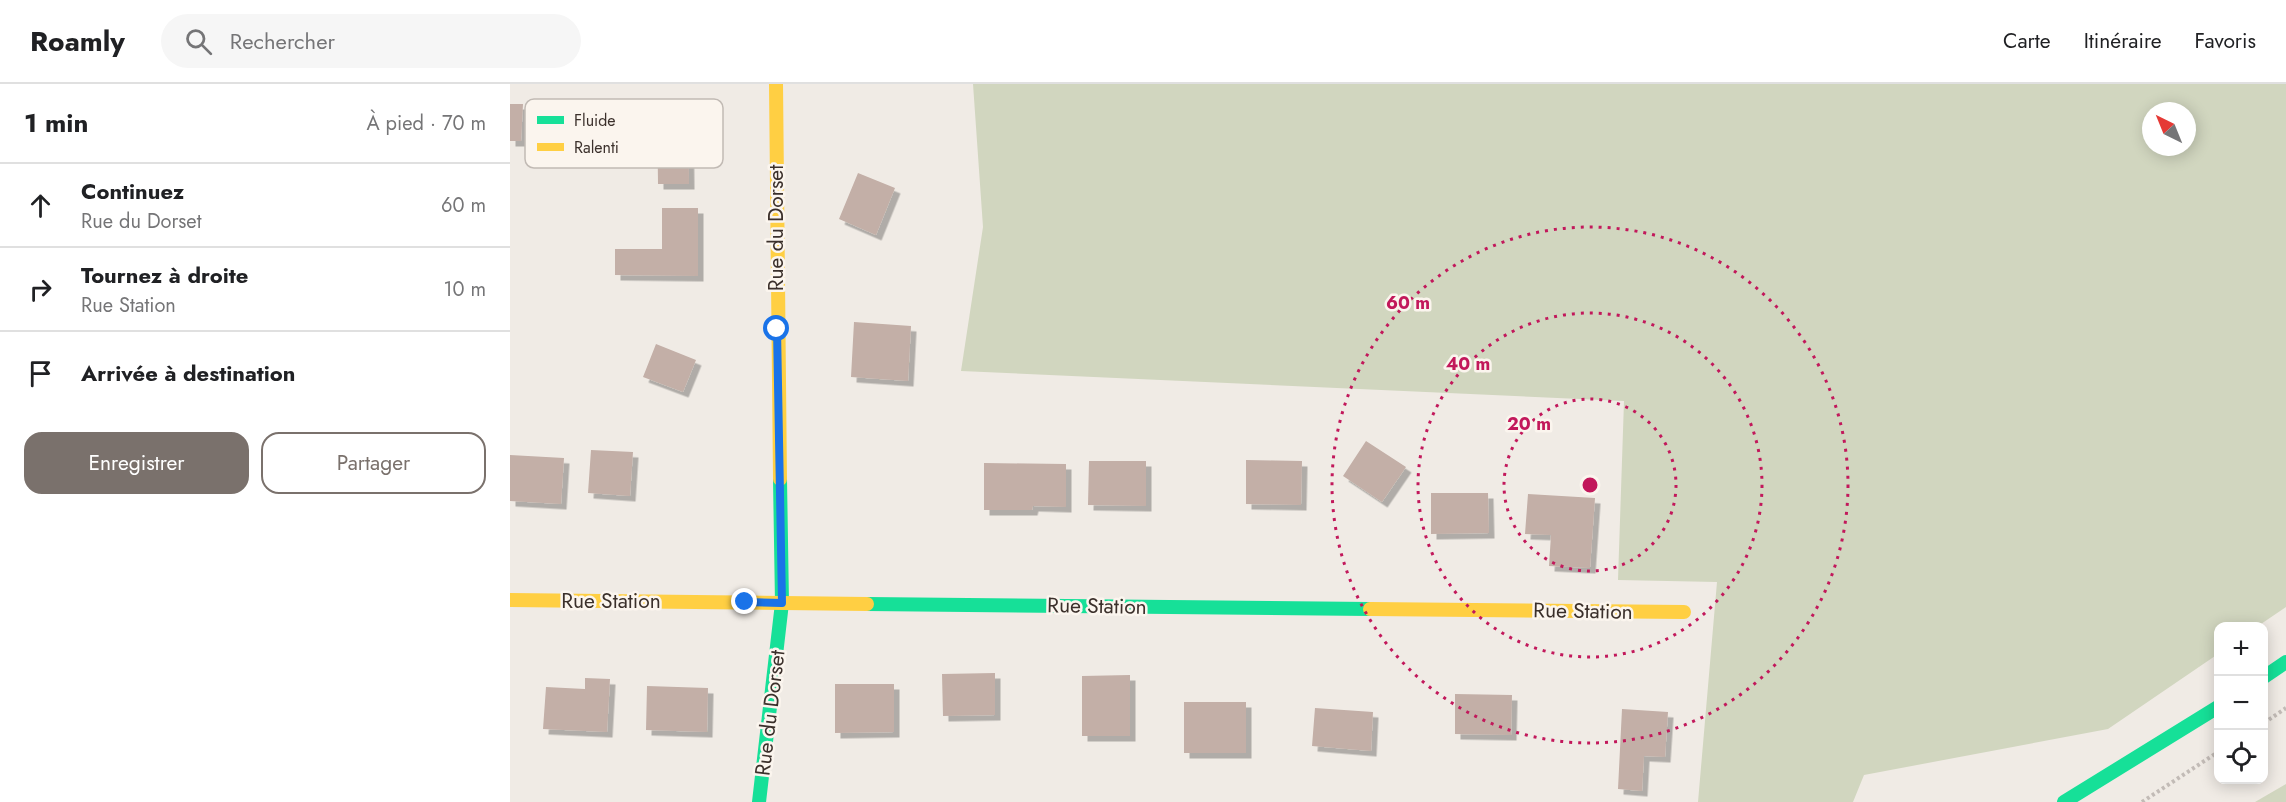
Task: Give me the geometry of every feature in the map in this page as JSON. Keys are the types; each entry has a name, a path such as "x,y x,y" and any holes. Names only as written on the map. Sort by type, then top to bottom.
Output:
{"street":[{"name":"Rue du Dorset","path":"759,802 782,603 777,329 776,84"},
{"name":"Rue Station","path":"510,600 1684,612"},
{"path":"2265,676 2286,662"},
{"path":"2064,802 2214,710"}],"path":[{"path":"2268,720 2286,708"},
{"path":"2142,802 2214,755"}],"green space":[{"path":"973,84 2286,84 2286,607 2264,622 2214,622 2214,657 2108,729 1864,775 1853,802 1698,802 1717,582 1618,580 1624,401 961,371 983,227"},
{"path":"2286,784 2286,802 2255,802"}],"building":[{"path":"510,104 523,104 521,141 510,141"},
{"path":"658,168 689,168 689,184 658,184"},
{"path":"858,173 895,188 876,235 839,219"},
{"path":"662,208 698,208 698,276 615,275 615,249 662,249"},
{"path":"854,322 911,326 908,381 851,377"},
{"path":"656,344 696,360 683,392 643,377"},
{"path":"1366,441 1406,467 1382,502 1343,476"},
{"path":"591,450 633,452 630,496 588,493"},
{"path":"510,455 564,458 561,504 510,501"},
{"path":"1246,460 1302,461 1301,505 1246,504"},
{"path":"1089,461 1146,461 1146,506 1088,505"},
{"path":"984,463 1066,464 1066,507 1033,506 1032,510 984,510"},
{"path":"1431,493 1488,493 1489,533 1431,534"},
{"path":"1528,494 1595,498 1590,568 1549,566 1551,535 1525,534"},
{"path":"995,673 995,715 943,716 942,674"},
{"path":"1130,675 1130,736 1082,736 1082,676"},
{"path":"585,678 610,679 607,732 543,729 546,687 585,689"},
{"path":"835,684 894,684 894,732 835,733"},
{"path":"647,686 708,688 707,732 646,730"},
{"path":"1455,694 1512,695 1511,735 1455,734"},
{"path":"1184,702 1246,702 1246,753 1184,753"},
{"path":"1315,708 1373,712 1371,751 1312,746"},
{"path":"1622,709 1668,712 1665,757 1644,756 1642,791 1618,789"}],"traffic: fast":[{"path":"759,802 782,603 780,479"},
{"path":"867,604 1370,609"},
{"path":"2265,676 2286,662"},
{"path":"2064,802 2214,709"}],"traffic: slow":[{"path":"776,84 780,479"},
{"path":"510,600 867,604"},
{"path":"1370,609 1684,612"}],"route":[{"path":"745,602 782,603 777,329"}]}
